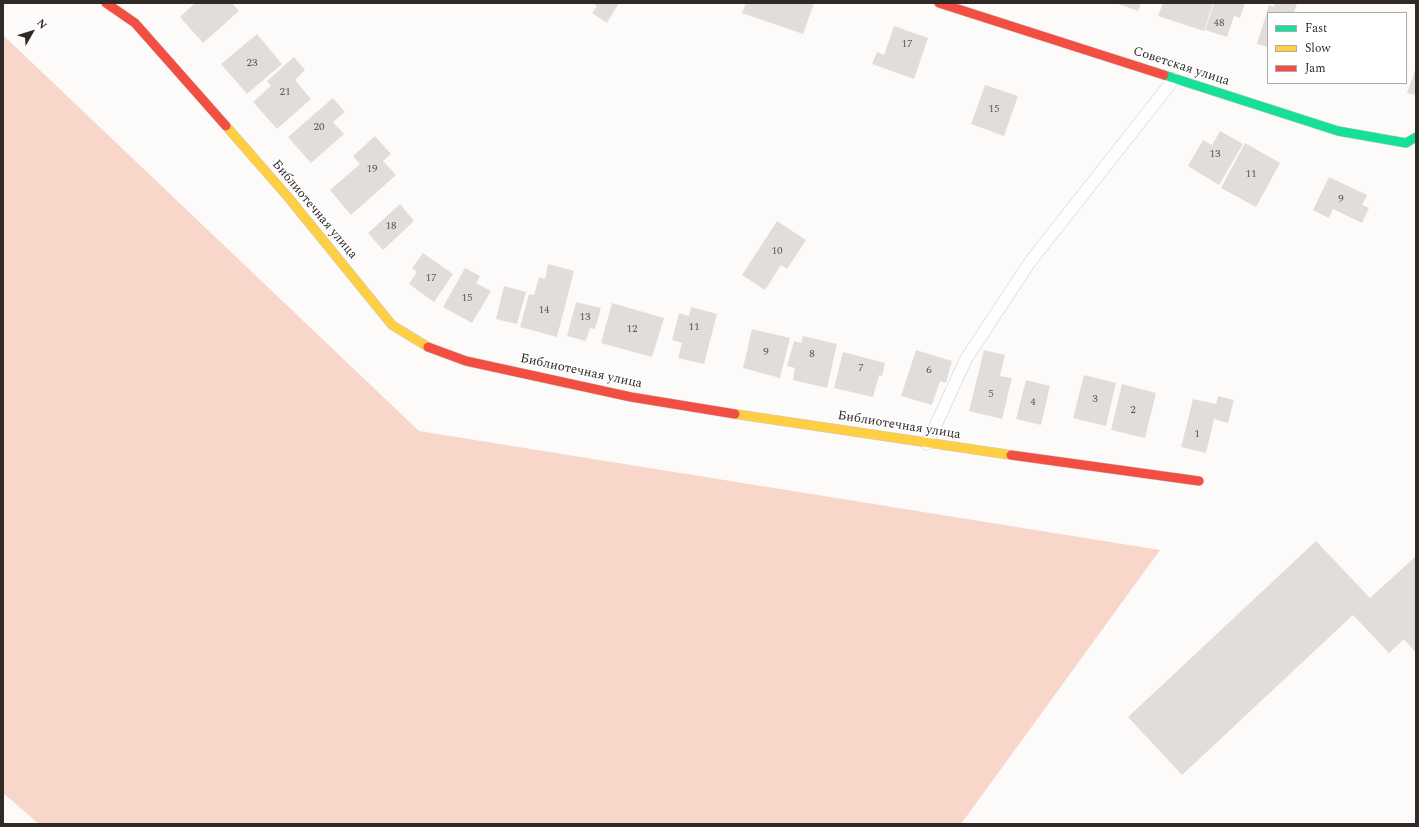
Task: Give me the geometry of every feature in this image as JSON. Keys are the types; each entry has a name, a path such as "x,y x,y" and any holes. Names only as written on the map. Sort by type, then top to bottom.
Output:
{"street":[{"name":"Библиотечная улица","path":"106,3 140,29 288,197 392,326 428,347 466,361 631,397 927,444 1199,481"},
{"name":"Советская улица","path":"939,3 1338,131 1406,143 1416,137"}],"lane":[{"path":"927,444 966,359 1030,262 1174,79"}],"shaded area":[{"path":"3,35 419,431 1160,550 961,824 39,824 3,793"}],"building":[{"path":"195,3 232,3 239,11 203,43 180,17"},
{"path":"592,3 619,3 607,23 592,13 597,6"},
{"path":"746,3 814,3 803,34 742,13"},
{"path":"1115,3 1141,3 1138,11"},
{"path":"1163,3 1213,3 1204,31 1158,16"},
{"path":"1214,3 1245,3 1240,18 1234,16 1227,37 1205,30"},
{"path":"1275,3 1297,4 1294,12 1267,12 1267,47 1257,44 1269,5 1274,7"},
{"path":"894,26 928,38 914,79 872,64 877,52 884,55"},
{"path":"257,34 282,64 247,94 221,64"},
{"path":"294,57 305,70 295,80 311,99 277,129 253,102 271,86 267,81"},
{"path":"1416,68 1416,95 1407,93"},
{"path":"985,85 1018,96 1004,136 971,124"},
{"path":"333,98 345,112 333,122 344,134 311,163 288,137"},
{"path":"1220,131 1243,144 1219,185 1188,166 1203,140 1212,145"},
{"path":"375,136 391,154 383,161 396,175 351,215 330,190 360,164 353,156"},
{"path":"1245,143 1280,163 1256,207 1221,188"},
{"path":"1329,177 1367,195 1362,205 1369,208 1362,223 1333,209 1329,218 1313,210"},
{"path":"400,204 414,221 383,250 368,233"},
{"path":"777,221 806,240 787,269 781,265 765,290 742,275"},
{"path":"423,253 453,274 434,302 409,284 417,272 412,268"},
{"path":"548,264 574,271 557,337 520,327 529,294 534,295 539,277 545,279"},
{"path":"465,268 480,276 476,283 491,291 472,323 443,307"},
{"path":"504,286 526,292 517,324 496,319"},
{"path":"576,302 601,308 595,329 590,328 586,341 567,336"},
{"path":"612,303 664,318 652,357 601,343"},
{"path":"691,307 717,314 704,364 678,358 682,343 672,340 679,313 689,316"},
{"path":"752,329 790,338 780,378 743,368"},
{"path":"803,336 837,344 827,388 793,380 795,368 787,366 794,341 801,343"},
{"path":"916,350 952,361 946,383 940,381 932,405 901,396"},
{"path":"984,350 1005,355 1000,376 1012,378 1002,419 969,411"},
{"path":"843,352 885,363 882,376 879,375 873,397 834,388"},
{"path":"1084,375 1116,383 1106,426 1073,418"},
{"path":"1026,380 1050,386 1041,425 1016,419"},
{"path":"1122,384 1156,393 1145,438 1111,430"},
{"path":"1218,396 1234,400 1228,423 1214,419 1206,453 1181,447 1193,399 1216,404"},
{"path":"1316,541 1370,598 1416,556 1416,653 1404,639 1389,653 1353,615 1182,775 1128,717"}],"traffic: fast":[{"path":"1164,75 1338,131 1406,143 1416,137"}],"traffic: slow":[{"path":"226,126 288,197 392,325 428,347"},
{"path":"735,414 1011,455"}],"traffic: jam":[{"path":"106,3 135,23 226,126"},
{"path":"939,3 1164,75"},
{"path":"428,347 466,361 631,397 735,414"},
{"path":"1011,455 1199,481"}]}
